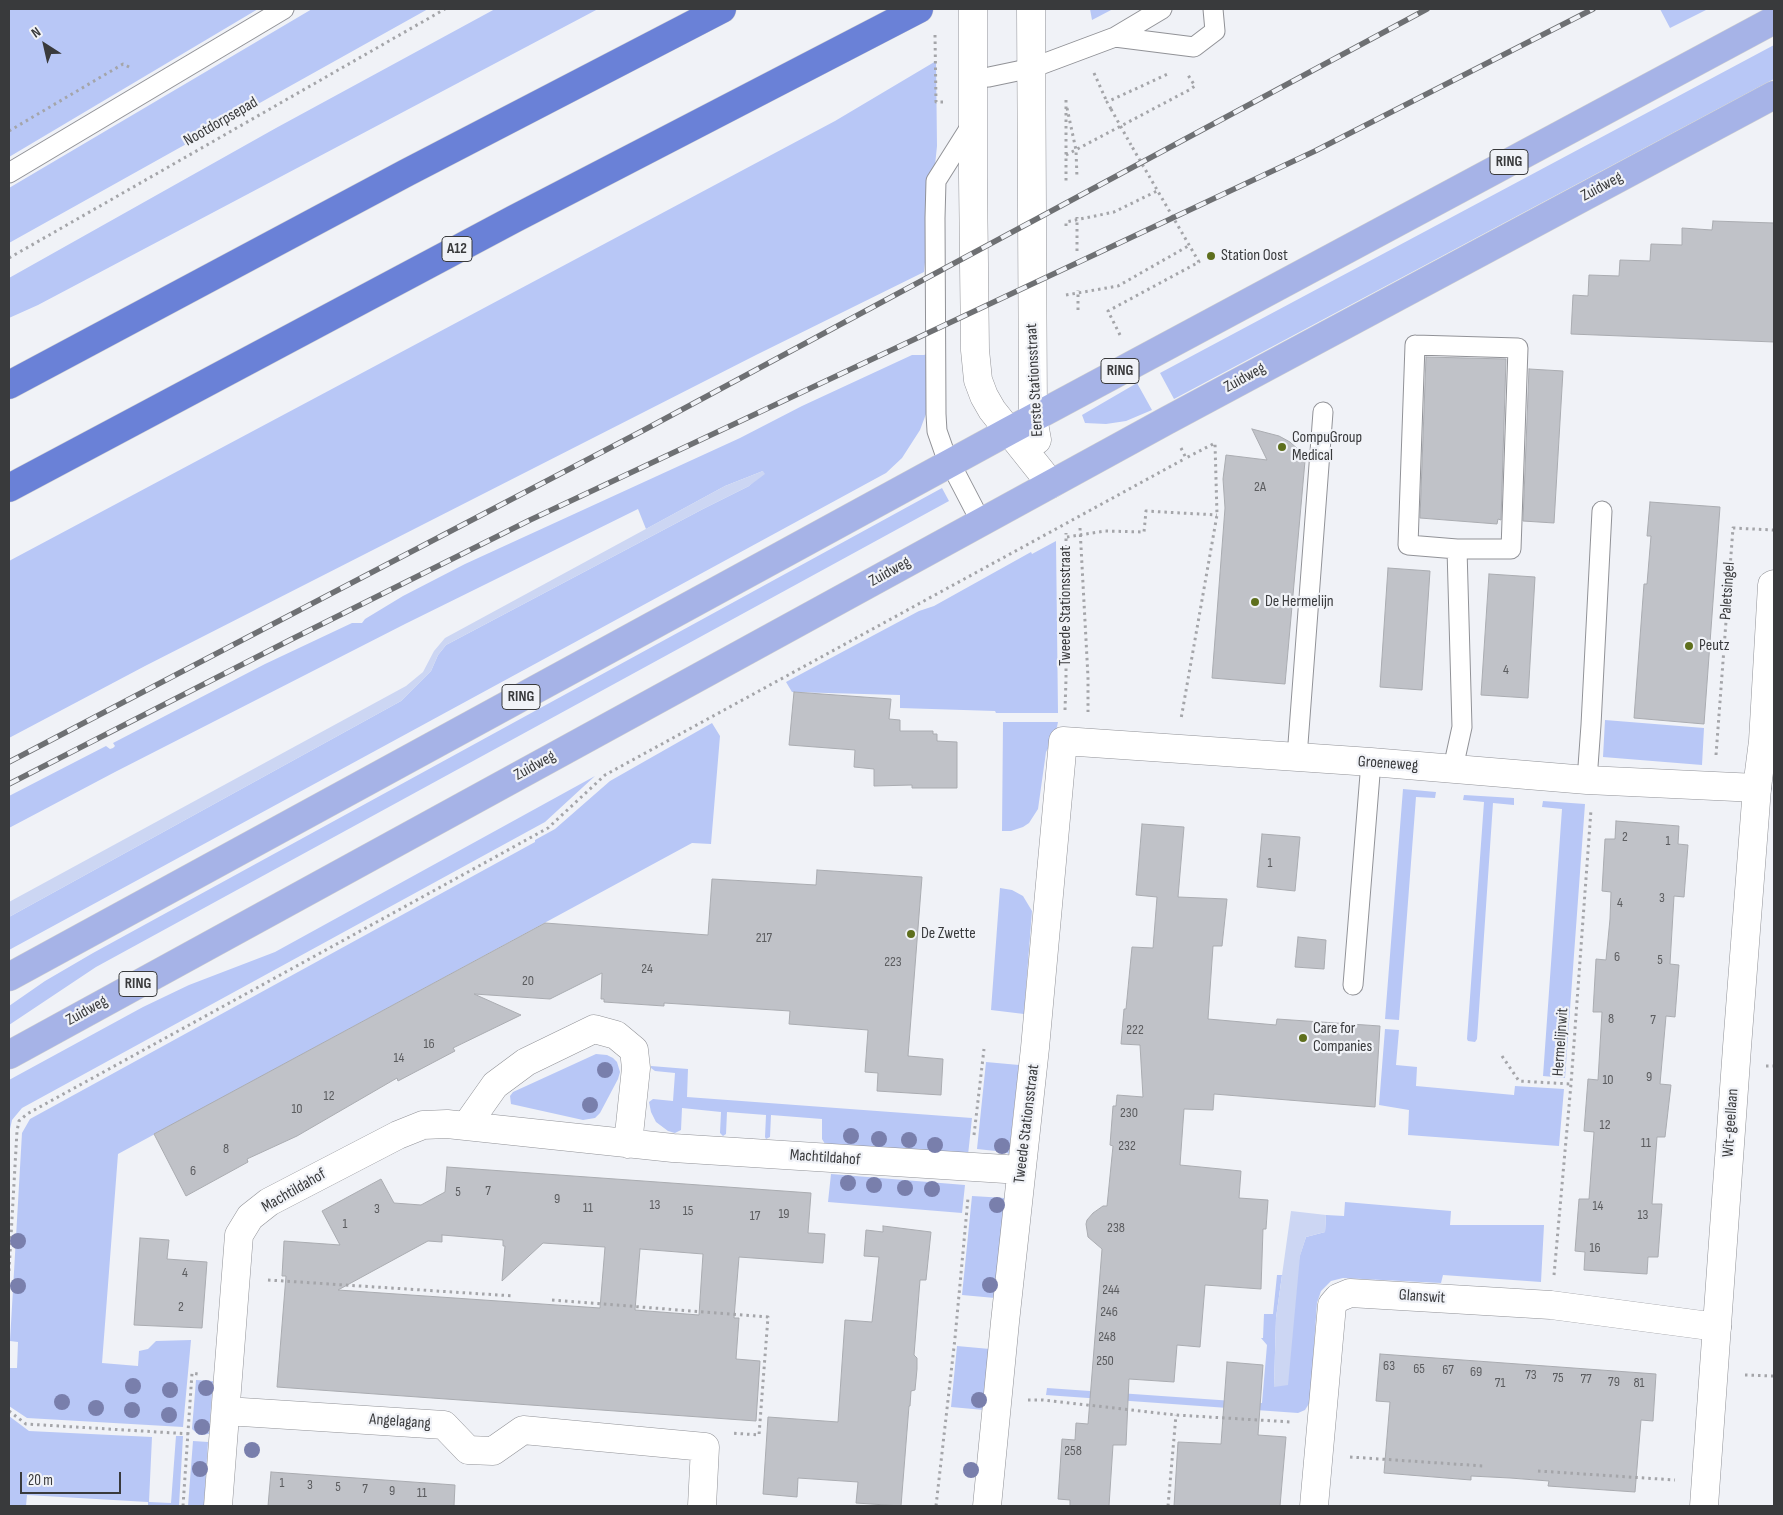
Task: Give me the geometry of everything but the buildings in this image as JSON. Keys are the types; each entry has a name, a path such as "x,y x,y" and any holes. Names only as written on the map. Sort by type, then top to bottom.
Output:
{"highway":[{"path":"9,385 397,178 722,9"},
{"name":"A12","path":"9,488 514,219 914,12"}],"main road":[{"name":"RING","path":"9,977 1009,431 1774,20"},
{"name":"Zuidweg","path":"9,1055 981,522 1774,95"}],"street":[{"name":"Eerste Stationsstraat","path":"973,9 972,124 976,361 978,380 984,396 1051,484"},
{"name":"Eerste Stationsstraat","path":"1031,9 1032,68 1030,102 1034,418 1037,441 1051,484"},
{"path":"1769,741 1772,585 1774,584"},
{"name":"Groeneweg","path":"1063,741 1453,768 1587,780 1757,788"},
{"name":"Tweede Stationsstraat","path":"987,1506 1035,1048 1063,741"},
{"name":"Wit-geellaan","path":"1705,1494 1757,788 1769,741"},
{"path":"466,1126 495,1085 526,1062 594,1029 616,1035 634,1050 636,1068 628,1144"},
{"name":"Machtildahof","path":"218,1506 239,1235 250,1217 269,1202 423,1124 466,1126 673,1148 1021,1170"},
{"name":"Glanswit","path":"1314,1506 1332,1305 1338,1298 1350,1293 1551,1305 1717,1328"},
{"name":"Angelagang","path":"226,1410 444,1425 468,1450 493,1452 522,1430 705,1447"},
{"path":"702,1506 705,1447"}],"lane":[{"path":"9,173 284,9"},
{"path":"972,78 988,77 1032,68 1115,37 1162,9"},
{"path":"1115,37 1194,47 1216,32 1213,9"},
{"path":"972,124 936,181 934,218 936,414 939,438 950,464 981,522"},
{"path":"1416,345 1518,348 1511,548 1456,549 1408,545 1416,345"},
{"path":"1297,758 1322,412"},
{"path":"1587,780 1602,511"},
{"path":"1453,768 1462,727 1456,549"},
{"path":"1353,985 1371,762"}],"path":[{"name":"Nootdorpsepad","path":"9,258 445,9"},
{"path":"9,131 123,64 160,83"},
{"path":"1131,145 1107,102 1174,71"},
{"path":"1066,155 1195,86 1187,73"},
{"path":"1066,184 1066,100 1076,150 1077,178"},
{"path":"1066,222 1114,212 1158,191"},
{"path":"1077,219 1077,252"},
{"path":"1066,295 1118,286 1190,245"},
{"path":"1078,292 1078,310"},
{"path":"9,1271 17,1131 19,1121 27,1114 548,828 605,775 1186,458"},
{"path":"1067,538 1105,531 1144,532 1146,511 1217,515"},
{"path":"1080,528 1088,677"},
{"name":"Paletsingel","path":"1713,786 1733,528 1774,530"},
{"name":"Tweede Stationsstraat","path":"1066,533 1066,680"},
{"name":"Hermelijnwit","path":"1551,1305 1571,1084 1591,808 1587,780"},
{"path":"936,1506 984,1048"},
{"path":"1502,1056 1519,1081 1571,1084"},
{"path":"235,1278 514,1296"},
{"path":"552,1300 768,1317 759,1435 724,1432 705,1447"},
{"path":"997,1400 1043,1400 1176,1415 1322,1424"},
{"path":"9,1412 26,1424 224,1438"},
{"path":"1168,1506 1176,1415"},
{"path":"1318,1455 1484,1466"},
{"path":"1538,1471 1705,1494"}],"shaded area":[{"path":"9,9 258,9 9,157"},
{"path":"312,9 428,9 9,243 9,188"},
{"path":"495,9 598,9 38,305 9,318 9,278 276,128"},
{"path":"1090,9 1113,9 1092,20"},
{"path":"1660,9 1708,9 1670,28"},
{"path":"1774,45 1774,79 1174,399 1160,373"},
{"path":"936,61 937,146 924,272 756,355 145,666 9,738 9,561 835,121"},
{"path":"929,353 929,406 920,430 902,458 886,473 9,950 9,917 401,701 431,671 438,655 446,645 749,486 763,471 725,486 646,529 638,509 405,624 9,828 9,796 106,746 110,749 113,748 115,746 113,743 265,664 352,623 362,623 365,619 403,596 465,564 740,438 802,406 912,355"},
{"path":"1137,383 1152,410 1126,421 1106,424 1085,423 1082,415"},
{"path":"763,471 765,474 749,486 446,645 438,655 431,671 401,701 9,917 9,902 406,686 423,672 434,651 445,638 725,486"},
{"path":"942,488 949,501 96,967 9,1025 9,1006 45,981 93,953"},
{"path":"1056,541 1058,713 996,713 995,711 900,708 900,695 792,692 786,682 919,611 934,606 1031,552 1032,554"},
{"path":"1605,720 1704,728 1702,765 1603,757"},
{"path":"1003,722 1058,722 1055,736 1046,752 1038,809 1029,823 1011,831 1002,831"},
{"path":"712,723 720,736 711,844 692,843 118,1154 102,1363 138,1366 139,1351 148,1349 156,1341 191,1340 183,1427 27,1418 9,1406 9,1368 17,1368 18,1342 10,1341 22,1133 30,1119 535,842 535,840 555,829 610,781"},
{"path":"595,776 545,822 22,1108 12,1120 9,1156 9,1080 143,1007 189,985 275,952"},
{"path":"1403,789 1436,792 1435,798 1416,797 1399,1020 1385,1019"},
{"path":"1464,795 1514,798 1514,805 1493,803 1477,1039 1475,1042 1468,1041 1467,1039 1484,802 1463,800"},
{"path":"1543,801 1585,804 1565,1078 1543,1076 1562,809 1542,807"},
{"path":"1000,888 1012,890 1023,896 1032,911 1024,1014 991,1010"},
{"path":"1385,1029 1399,1030 1396,1065 1417,1067 1416,1086 1514,1095 1515,1086 1564,1089 1559,1146 1408,1135 1409,1110 1379,1105"},
{"path":"596,1054 607,1055 613,1058 617,1062 620,1072 600,1113 595,1118 583,1120 511,1104 510,1096 513,1092"},
{"path":"986,1062 1019,1065 1009,1154 977,1149"},
{"path":"651,1066 688,1069 687,1097 972,1118 968,1155 825,1144 822,1139 822,1119 771,1115 770,1137 766,1139 766,1115 727,1112 726,1134 723,1136 720,1133 721,1112 682,1108 681,1130 675,1133 668,1131 656,1122 649,1102 653,1099 673,1101 675,1073 655,1071"},
{"path":"831,1174 965,1185 962,1213 828,1202"},
{"path":"972,1196 1005,1198 995,1298 962,1295"},
{"path":"1345,1202 1451,1211 1450,1225 1544,1225 1541,1282 1443,1275 1441,1283 1343,1278 1331,1281 1321,1291 1317,1303 1310,1402 1305,1410 1298,1413 1046,1395 1047,1388 1262,1403 1267,1345 1261,1338 1263,1338 1264,1314 1273,1314 1277,1275 1282,1275 1276,1318 1274,1387 1300,1255 1306,1237 1325,1232 1326,1215 1344,1216"},
{"path":"1291,1211 1326,1215 1325,1232 1306,1237 1300,1256 1288,1385 1274,1387 1276,1318"},
{"path":"957,1346 990,1349 984,1410 951,1407"},
{"path":"196,1380 213,1381 209,1434 199,1435 192,1429"},
{"path":"9,1416 29,1431 152,1437 149,1502 171,1503 176,1436 183,1436 179,1506 148,1506 148,1502 27,1495 26,1506 9,1506"},
{"path":"193,1441 208,1442 204,1506 188,1506"}],"railway":[{"path":"9,762 644,430 1427,9"},
{"path":"9,784 530,520 1315,151 1593,9"}],"place":[{"name":"Station Oost","path":"1211,256"},
{"name":"CompuGroup Medical","path":"1282,447"},
{"name":"De Hermelijn","path":"1255,602"},
{"name":"Peutz","path":"1689,646"},
{"name":"De Zwette","path":"911,934"},
{"name":"Care for Companies","path":"1303,1038"}]}
